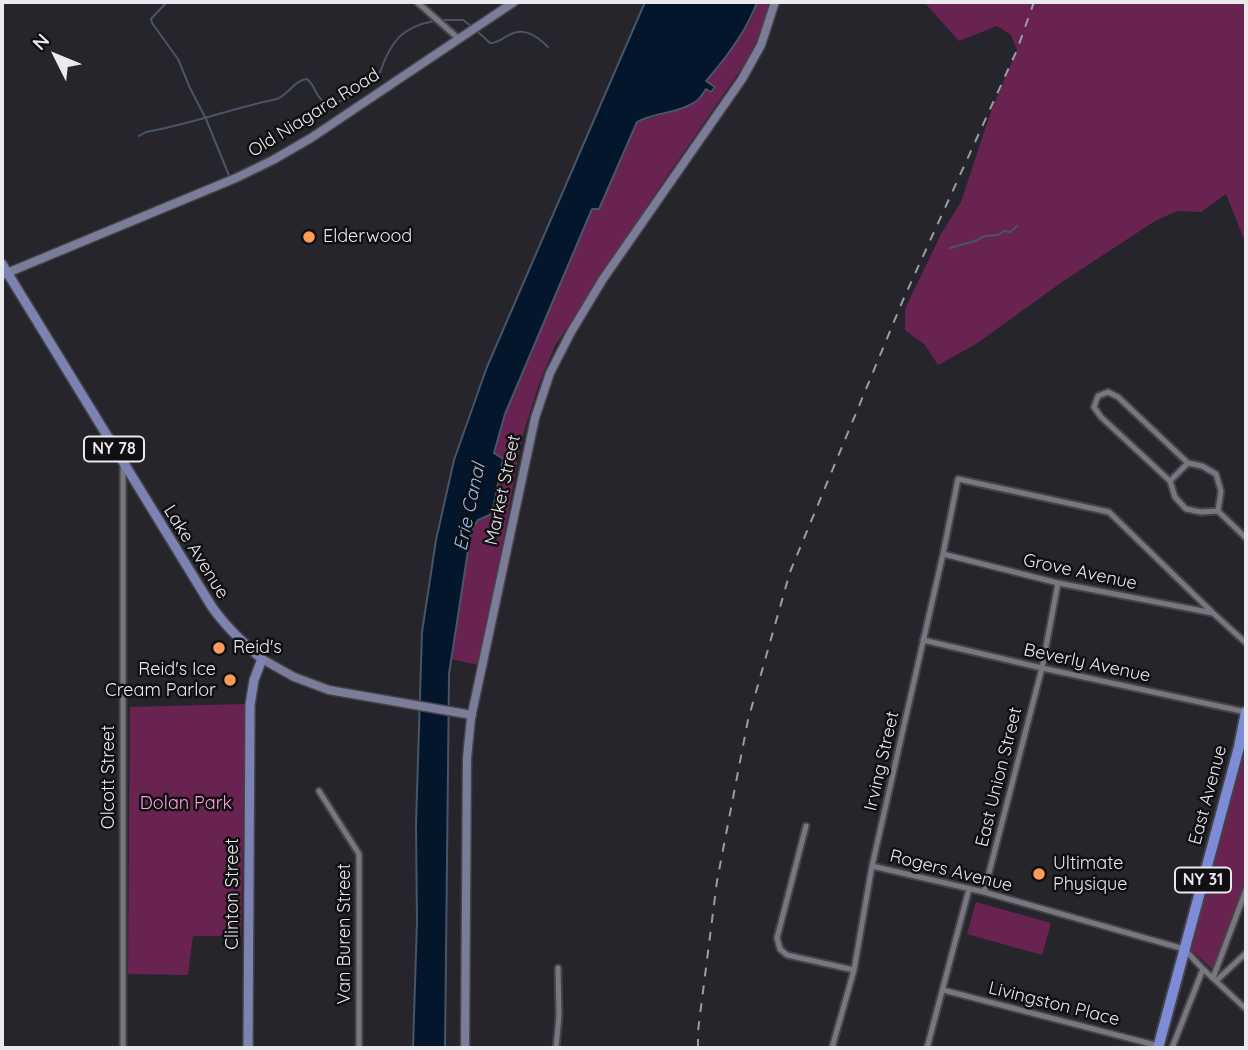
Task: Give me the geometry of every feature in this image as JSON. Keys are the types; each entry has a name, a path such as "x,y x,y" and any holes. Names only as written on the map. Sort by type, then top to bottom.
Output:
{"highway":[{"name":"East Avenue","path":"1159,1047 1184,949 1242,749 1246,712"}],"main road":[{"name":"Lake Avenue","path":"4,271 220,619 239,640 262,659"},
{"name":"Clinton Street","path":"248,1048 250,705 254,680 262,659"}],"street":[{"path":"417,2 459,39"},
{"name":"Old Niagara Road","path":"4,271 218,186 259,167 304,142 514,2"},
{"name":"Market Street","path":"465,1048 467,758 471,715 535,418 550,373 571,332 603,279 742,79 761,45 775,2"},
{"path":"1218,511 1221,491 1216,474 1202,466 1188,463 1118,397 1108,392 1098,396 1094,407 1101,417 1170,481 1175,497 1186,509 1218,511 1246,538"},
{"path":"1170,481 1188,463"},
{"name":"Olcott Street","path":"123,465 123,1048"},
{"name":"Irving Street","path":"832,1048 854,970 872,866 958,479 1109,512 1213,613"},
{"name":"Grove Avenue","path":"943,554 1058,583 1213,613"},
{"name":"East Union Street","path":"984,892 1042,668 1058,583"},
{"path":"1213,613 1246,643"},
{"name":"Beverly Avenue","path":"923,640 1246,712"},
{"name":"Lake Avenue","path":"262,659 287,673 329,690 471,715"},
{"name":"Van Buren Street","path":"319,791 359,854 359,1048"},
{"path":"806,826 777,938 780,949 787,955 854,970"},
{"name":"Rogers Avenue","path":"872,866 984,892 1184,949"},
{"path":"928,1048 969,889"},
{"path":"1215,980 1246,890"},
{"path":"1184,949 1246,1009"},
{"path":"1215,980 1246,953"},
{"path":"556,1048 559,1016 558,968"},
{"path":"1172,1048 1203,969"},
{"name":"Livingston Place","path":"943,990 1159,1047"}],"green space":[{"path":"757,2 768,2 768,9 755,49 555,346 539,384 521,441 479,665 451,659 471,531 478,520 505,414 592,208 599,208 637,122 662,115 706,82 752,18"},
{"path":"924,2 1246,2 1246,244 1226,194 1201,212 1177,211 1155,221 1062,282 976,344 938,365 925,345 905,330 905,309 941,234 961,202 991,111 1017,50 1011,35 997,26 959,41"},
{"name":"Dolan Park","path":"246,704 241,936 193,936 188,975 128,974 130,707"},
{"path":"1244,753 1246,880 1213,970 1191,950"},
{"path":"976,902 1051,923 1042,955 967,934"}],"water":[{"name":"Erie Canal","path":"645,2 757,2 735,44 706,81 715,87 711,92 706,89 698,100 688,106 637,122 599,209 592,209 505,414 494,453 503,459 492,514 478,520 471,531 449,674 445,1048 413,1048 422,632 436,540 454,460 487,367"}],"waterway":[{"path":"167,2 151,19 152,23 178,59 230,178"},
{"path":"440,20 463,20 471,26"},
{"path":"139,136 277,99 307,79 323,101 329,103 345,99 380,72 399,37 414,27 434,21"},
{"path":"478,32 490,43 516,32 526,32 548,47"},
{"path":"950,248 985,236 1010,232 1017,226"}],"railway":[{"path":"698,1048 717,881 748,720 790,572 903,300 1017,50 1034,2"}],"place":[{"name":"Elderwood","path":"309,237"},
{"name":"Reid's","path":"219,648"},
{"name":"Reid's Ice Cream Parlor","path":"230,680"},
{"name":"Ultimate Physique","path":"1039,874"}]}
